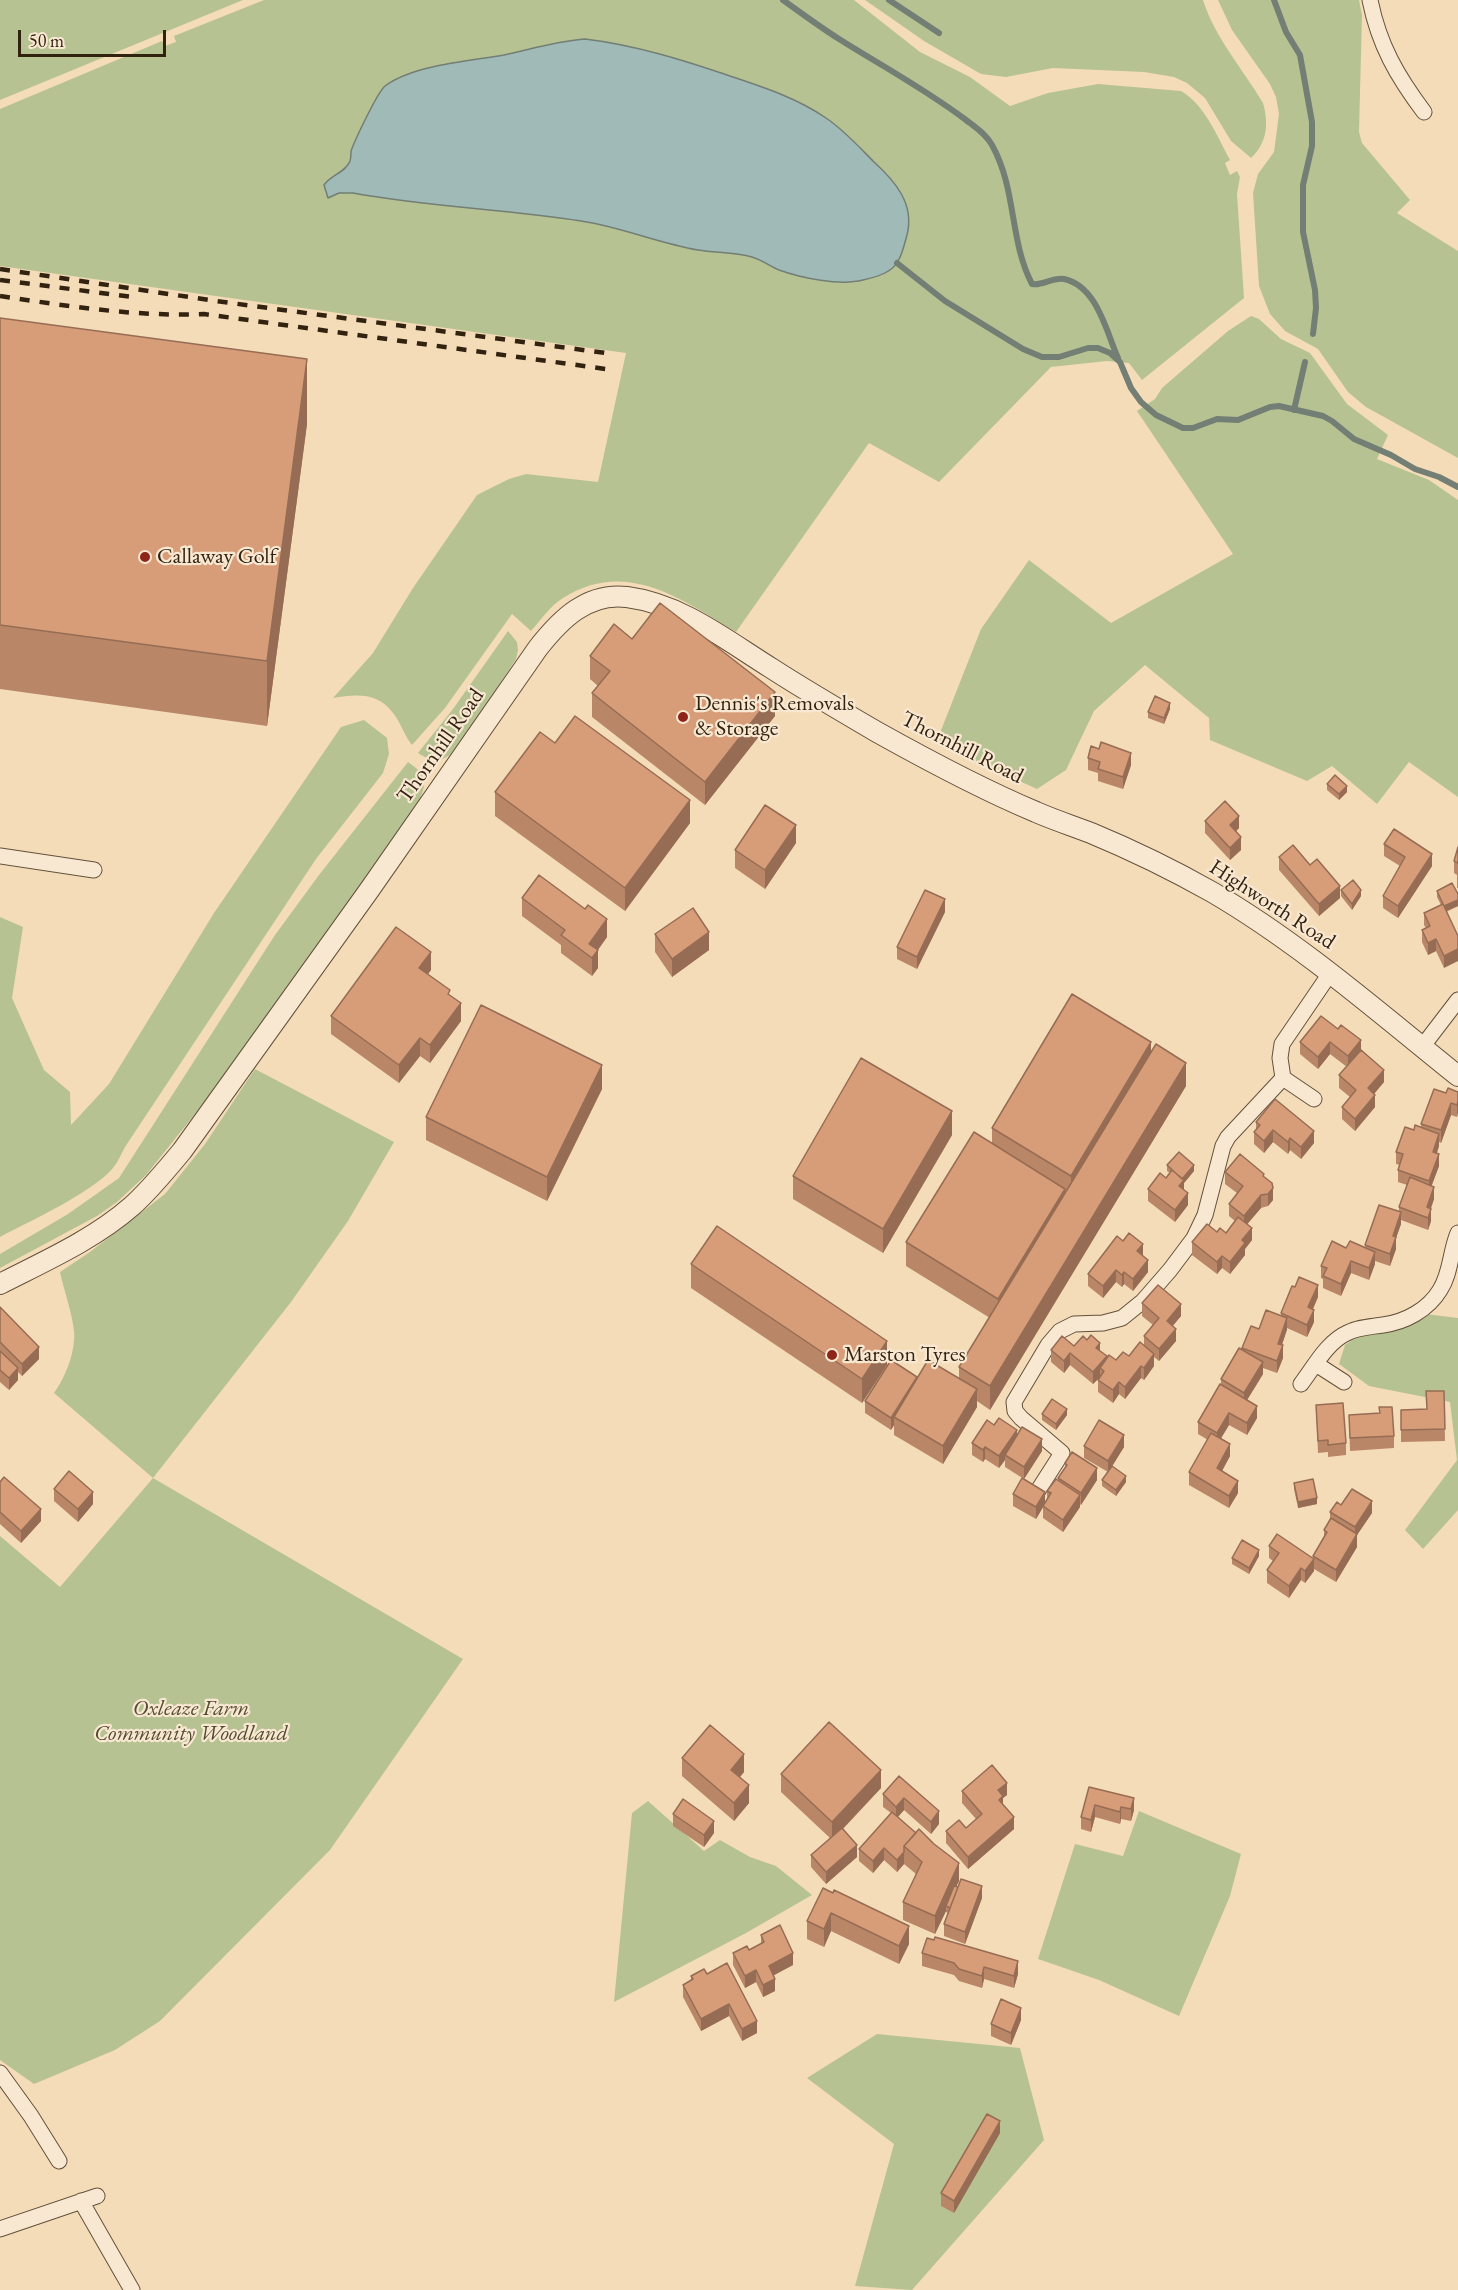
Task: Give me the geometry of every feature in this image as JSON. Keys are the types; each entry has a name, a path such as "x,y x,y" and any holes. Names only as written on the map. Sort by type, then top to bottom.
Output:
{"street":[{"path":"1370,0 1386,55 1400,80 1424,112"},
{"name":"Thornhill Road","path":"0,1284 96,1233 130,1208 163,1174 182,1151 370,889 538,648 563,619 591,602 625,597 658,605 698,621 783,676 876,731 943,768 1037,813"},
{"name":"Highworth Road","path":"1037,813 1092,833 1152,861 1195,883 1268,927 1330,972 1458,1076"},
{"path":"0,856 93,870"},
{"path":"1314,1100 1283,1078 1280,1058 1282,1044 1330,972"},
{"path":"1422,1047 1458,1000"},
{"path":"1037,1492 1062,1453 1021,1418 1015,1411 1014,1402 1048,1346 1066,1327 1081,1322 1112,1321 1131,1312 1170,1269 1199,1228 1214,1186 1223,1146 1228,1137 1283,1078"},
{"path":"1301,1384 1332,1343 1344,1334 1355,1329 1393,1323 1419,1312 1432,1301 1444,1283 1458,1233"},
{"path":"1316,1364 1344,1382"},
{"path":"0,2073 31,2116 59,2161"},
{"path":"0,2229 97,2196"},
{"path":"81,2201 132,2290"}],"green space":[{"path":"0,0 243,0 0,100"},
{"path":"264,0 854,0 920,52 970,77 1010,106 1048,93 1098,84 1181,91 1197,104 1210,122 1230,160 1225,163 1230,175 1237,171 1240,177 1237,194 1244,298 1142,380 1129,363 1107,361 1051,367 939,482 869,443 736,632 674,596 631,582 609,582 586,587 563,598 531,631 512,614 445,708 412,745 396,717 381,701 358,695 333,698 373,653 413,588 477,495 509,479 526,474 598,482 626,353 0,266 0,109 162,41 165,46 176,42 174,36"},
{"path":"865,0 1203,0 1222,40 1263,103 1266,126 1263,140 1251,158 1231,141 1205,98 1187,83 1174,77 1144,72 1053,68 1006,77 981,74 924,41"},
{"path":"1218,0 1359,0 1362,15 1359,132 1362,143 1410,200 1397,213 1458,251 1458,458 1366,407 1348,392 1318,349 1285,331 1270,314 1259,286 1253,193 1258,174 1274,152 1279,114 1276,97 1270,84 1232,30"},
{"path":"1251,316 1259,319 1281,339 1310,353 1347,404 1388,435 1377,459 1429,480 1458,500 1458,797 1409,762 1377,804 1332,766 1307,781 1210,740 1209,718 1145,665 1094,711 1066,770 1037,789 936,743 981,629 1029,560 1111,623 1233,554 1137,411 1155,399 1162,388 1228,331"},
{"path":"508,631 517,642 516,659 450,755 435,763 418,753 453,709"},
{"path":"364,720 387,738 389,754 383,773 316,859 125,1147 115,1166 76,1197 0,1237 0,917 23,927 12,998 44,1070 70,1092 71,1125 109,1084 214,913 341,727"},
{"path":"408,762 423,777 424,787 417,806 211,1094 146,1175 117,1202 97,1216 0,1268 0,1254 68,1214 119,1178 275,935"},
{"path":"255,1069 394,1142 348,1221 291,1302 153,1478 54,1393 69,1364 74,1339 72,1316 60,1272 90,1252 165,1194 205,1144"},
{"path":"1425,1314 1458,1318 1458,1510 1423,1549 1405,1530 1457,1460 1450,1402 1369,1386 1339,1364 1345,1345 1357,1337"},
{"name":"Oxleaze Farm Community Woodland","path":"153,1478 463,1659 330,1850 160,2021 115,2050 34,2084 0,2060 0,1536 60,1587"},
{"path":"648,1801 704,1851 720,1840 750,1857 776,1866 812,1895 746,1933 614,2002 632,1813"},
{"path":"1139,1811 1241,1854 1230,1896 1179,2016 1099,1980 1038,1959 1075,1844 1123,1856"},
{"path":"877,2034 1020,2048 1044,2140 912,2290 855,2286 894,2144 807,2078"}],"water":[{"path":"585,39 622,45 695,64 792,99 833,123 889,177 906,203 909,224 898,261 889,271 863,280 843,282 821,280 779,270 752,257 683,247 581,221 410,202 353,193 339,193 328,198 324,185 348,165 361,127 385,86 411,73 426,69 504,55 554,43"}],"building":[{"name":"Callaway Golf","path":"0,318 307,359 267,661 0,625"},
{"name":"Dennis's Removals & Storage","path":"660,603 775,692 705,782 592,693 610,671 590,656 614,624 632,639"},
{"path":"1155,696 1170,703 1164,718 1148,712"},
{"path":"575,716 690,800 625,888 495,792 540,732 555,743"},
{"path":"1101,742 1131,753 1123,777 1098,769 1100,762 1088,758 1091,746 1099,749"},
{"path":"1335,775 1347,786 1339,794 1327,784"},
{"path":"1225,801 1239,816 1230,825 1241,837 1230,848 1205,821"},
{"path":"765,805 796,825 765,870 735,850"},
{"path":"1394,829 1432,854 1398,906 1383,896 1405,857 1384,844"},
{"path":"1293,845 1310,865 1317,859 1340,886 1319,904 1279,857"},
{"path":"1458,847 1458,863 1454,861"},
{"path":"539,875 585,909 588,905 607,919 589,944 598,950 592,958 561,935 565,930 522,898"},
{"path":"1353,880 1361,890 1352,904 1341,890"},
{"path":"1452,883 1458,894 1458,900 1444,906 1437,891"},
{"path":"925,890 945,899 917,957 897,947"},
{"path":"1443,904 1458,936 1458,949 1444,956 1436,939 1428,943 1422,930 1430,926 1424,913"},
{"path":"693,908 709,932 672,959 655,934"},
{"path":"396,927 431,952 419,968 450,990 448,994 461,1003 430,1045 420,1038 399,1065 331,1016"},
{"path":"1072,994 1151,1042 1071,1176 992,1128"},
{"path":"481,1005 602,1065 547,1177 426,1117"},
{"path":"1321,1016 1338,1029 1341,1025 1361,1040 1348,1056 1330,1042 1318,1057 1300,1042"},
{"path":"1156,1044 1186,1063 990,1386 959,1367"},
{"path":"1361,1050 1384,1070 1368,1088 1375,1095 1355,1119 1342,1107 1356,1090 1339,1075"},
{"path":"861,1058 952,1111 883,1229 793,1176"},
{"path":"1448,1088 1458,1092 1458,1101 1457,1105 1451,1103 1441,1130 1421,1124 1434,1089 1446,1093"},
{"path":"1275,1099 1314,1131 1301,1147 1290,1138 1288,1142 1273,1130 1264,1141 1254,1132 1260,1125 1256,1122"},
{"path":"1415,1125 1439,1134 1433,1152 1439,1154 1429,1181 1398,1170 1403,1154 1396,1152 1405,1127 1414,1130"},
{"path":"974,1132 1065,1189 998,1299 906,1242"},
{"path":"1179,1152 1194,1165 1182,1179 1167,1165"},
{"path":"1240,1154 1264,1174 1263,1176 1272,1183 1273,1188 1268,1194 1261,1195 1244,1216 1229,1204 1243,1186 1225,1172"},
{"path":"1172,1170 1184,1180 1179,1186 1188,1193 1175,1210 1148,1189 1160,1173 1166,1178"},
{"path":"1410,1177 1434,1187 1427,1207 1431,1209 1428,1218 1399,1207"},
{"path":"1379,1205 1401,1212 1390,1254 1365,1245"},
{"path":"1238,1217 1252,1228 1242,1240 1245,1243 1230,1262 1222,1256 1217,1262 1192,1242 1207,1224 1217,1232 1220,1228 1226,1233"},
{"path":"717,1226 887,1341 862,1379 691,1264"},
{"path":"1129,1233 1143,1244 1137,1251 1148,1260 1133,1279 1124,1272 1122,1275 1116,1270 1103,1286 1088,1274 1117,1236 1123,1241"},
{"path":"1332,1241 1346,1248 1350,1241 1375,1252 1369,1268 1351,1261 1341,1284 1323,1276 1327,1268 1321,1266"},
{"path":"1299,1277 1318,1285 1308,1307 1314,1310 1307,1325 1281,1313 1292,1286 1295,1287"},
{"path":"1158,1285 1181,1304 1167,1321 1176,1329 1159,1349 1144,1336 1159,1318 1142,1303"},
{"path":"0,1307 39,1347 22,1364 0,1342"},
{"path":"1266,1310 1287,1318 1278,1344 1283,1345 1277,1361 1242,1348 1251,1326 1259,1329"},
{"path":"1091,1335 1100,1343 1096,1348 1107,1356 1093,1372 1070,1353 1064,1361 1051,1350 1062,1336 1074,1346 1083,1336 1087,1340"},
{"path":"1140,1342 1154,1354 1144,1368 1141,1366 1125,1387 1119,1382 1113,1390 1098,1380 1104,1371 1100,1368 1109,1355 1116,1360 1123,1352 1129,1356"},
{"path":"1239,1348 1263,1362 1244,1393 1221,1379"},
{"path":"0,1351 18,1368 9,1378 0,1370"},
{"path":"891,1360 917,1377 891,1418 865,1401"},
{"path":"928,1360 977,1389 943,1446 894,1417"},
{"path":"1220,1384 1257,1406 1247,1423 1229,1413 1217,1433 1198,1422"},
{"path":"1426,1391 1444,1391 1445,1429 1401,1430 1401,1410 1427,1409"},
{"path":"1052,1399 1067,1409 1056,1424 1042,1414"},
{"path":"1343,1403 1346,1443 1328,1445 1328,1440 1318,1441 1316,1405"},
{"path":"1379,1407 1392,1407 1394,1436 1350,1438 1349,1415 1380,1413"},
{"path":"999,1418 1017,1430 999,1456 985,1447 983,1450 972,1443 987,1420 994,1425"},
{"path":"1099,1420 1124,1435 1108,1461 1084,1446"},
{"path":"1022,1427 1042,1439 1024,1467 1005,1455"},
{"path":"1211,1433 1230,1444 1217,1468 1238,1481 1229,1496 1189,1472"},
{"path":"1072,1452 1097,1468 1081,1493 1058,1478"},
{"path":"1112,1466 1126,1476 1116,1490 1102,1480"},
{"path":"69,1471 93,1492 78,1509 54,1489"},
{"path":"4,1477 41,1509 21,1531 0,1512 0,1482"},
{"path":"1022,1478 1045,1492 1036,1507 1013,1494"},
{"path":"1056,1479 1080,1495 1063,1520 1043,1506 1051,1493 1047,1491"},
{"path":"1313,1479 1317,1498 1298,1502 1294,1483"},
{"path":"1352,1489 1372,1501 1355,1527 1330,1512 1337,1502 1341,1505"},
{"path":"1331,1518 1357,1534 1336,1570 1313,1556 1327,1532 1324,1530"},
{"path":"1277,1534 1314,1559 1305,1571 1301,1568 1289,1586 1267,1570 1279,1553 1269,1546"},
{"path":"1242,1540 1259,1550 1249,1568 1232,1558"},
{"path":"829,1722 881,1770 832,1822 781,1774"},
{"path":"710,1725 744,1754 731,1770 749,1785 734,1803 682,1758"},
{"path":"992,1765 1007,1783 998,1790 1003,1796 999,1800 1014,1817 968,1857 946,1831 959,1820 966,1828 982,1814 962,1791"},
{"path":"899,1776 939,1811 931,1822 904,1798 896,1807 883,1794"},
{"path":"1089,1787 1134,1798 1131,1809 1121,1807 1120,1812 1095,1805 1091,1820 1081,1817"},
{"path":"683,1799 714,1821 704,1835 673,1814"},
{"path":"892,1812 916,1833 904,1846 904,1852 897,1860 884,1848 873,1861 859,1849"},
{"path":"842,1828 857,1845 826,1872 811,1855"},
{"path":"919,1829 959,1863 935,1916 903,1902 922,1862 904,1846"},
{"path":"961,1879 982,1886 965,1932 944,1924"},
{"path":"954,1886 958,1887 950,1908 946,1906"},
{"path":"823,1888 833,1893 834,1890 909,1926 899,1946 831,1913 824,1929 807,1921"},
{"path":"780,1925 793,1953 769,1966 775,1979 763,1985 756,1970 745,1976 733,1953 747,1946 749,1950 764,1942 761,1935"},
{"path":"935,1937 1018,1961 1014,1976 984,1967 982,1976 959,1969 954,1963 922,1953 927,1938 934,1940"},
{"path":"727,1963 757,2021 742,2029 729,2004 701,2019 683,1985 693,1979 691,1976 704,1969 707,1974"},
{"path":"1001,1999 1021,2008 1011,2033 991,2024"},
{"path":"987,2114 1000,2121 954,2201 941,2193"}],"waterway":[{"path":"783,0 832,34 935,98 987,137 1006,180 1020,250 1032,284 1064,279 1085,290 1099,311 1118,358"},
{"path":"889,0 939,33"},
{"path":"1274,0 1286,32 1300,55 1312,122 1312,146 1303,185 1303,232 1315,290 1316,308 1313,334"},
{"path":"897,263 945,301 1023,349 1042,357 1059,357 1088,348 1098,348 1110,353 1120,362 1131,388 1141,402 1156,415 1183,428 1193,428 1217,419 1238,420 1270,407 1279,406 1323,416 1354,439 1458,487"},
{"path":"1294,410 1305,362"}],"railway":[{"path":"0,269 216,301 613,354"},
{"path":"0,280 133,297"},
{"path":"0,296 127,312 204,314 613,370"}],"place":[{"name":"Callaway Golf","path":"145,557"},
{"name":"Dennis's Removals & Storage","path":"683,717"},
{"name":"Marston Tyres","path":"832,1355"}]}
